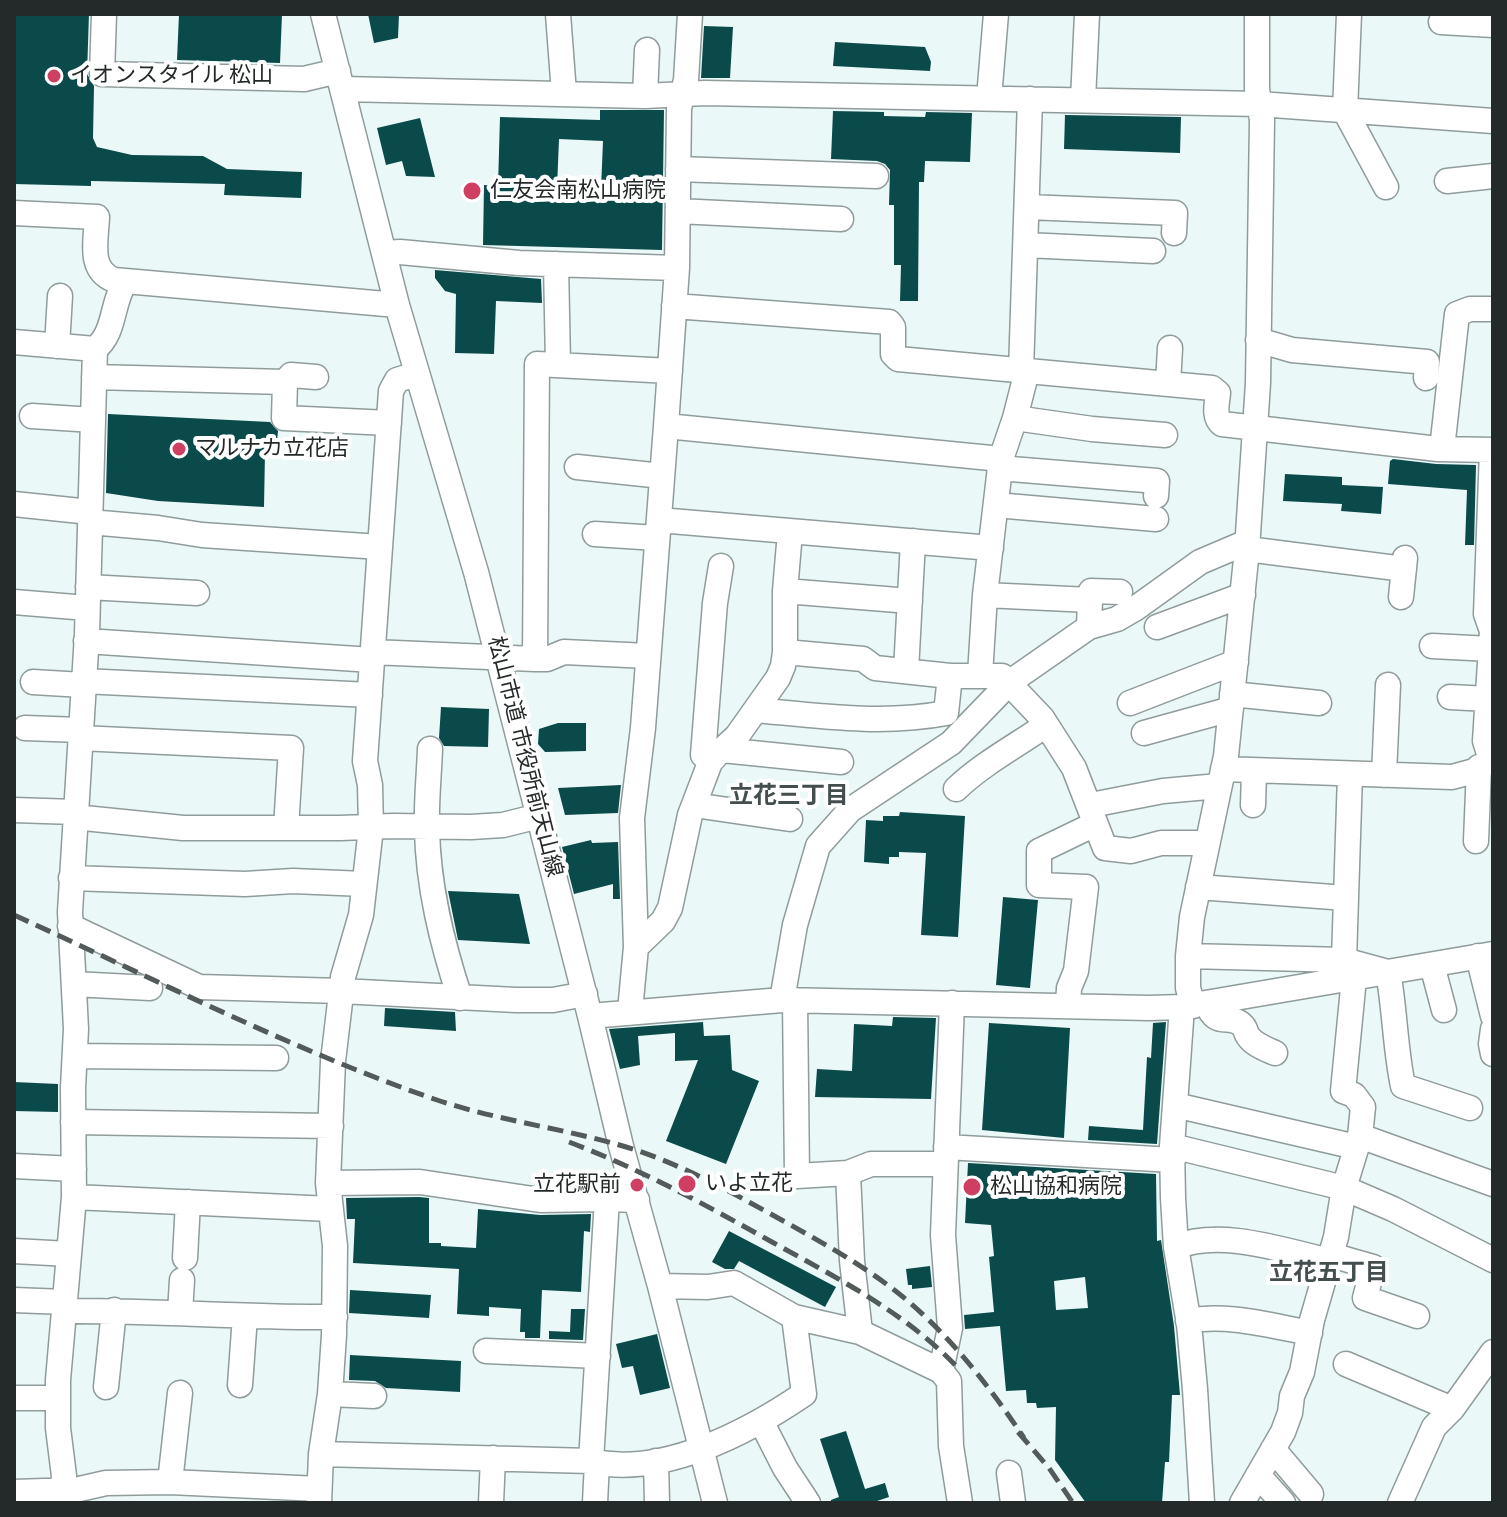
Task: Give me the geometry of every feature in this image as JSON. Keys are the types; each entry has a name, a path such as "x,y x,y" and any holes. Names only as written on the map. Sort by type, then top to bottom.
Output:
{"street":[{"path":"104,14 102,74 341,80 645,96 682,94 1259,104 1493,121"},
{"name":"松山市道 市役所前天山線","path":"323,14 397,305 476,572 715,1503"},
{"path":"558,14 564,93"},
{"path":"630,1011 636,947 632,818 670,371 677,268 679,108 686,80 690,14"},
{"path":"989,98 996,14"},
{"path":"1083,100 1087,14"},
{"path":"1202,1503 1188,1321 1176,1247 1172,1153 1175,1105 1194,1005 1188,988 1188,956 1206,843 1221,778 1247,546 1258,340 1262,120 1257,14"},
{"path":"1349,14 1345,111 1386,187"},
{"path":"1441,22 1493,25"},
{"path":"645,96 647,50"},
{"path":"980,675 985,595 1000,464 1015,418 1024,371 1030,99"},
{"path":"678,169 876,176"},
{"path":"1447,181 1493,176"},
{"path":"1027,207 1175,213 1174,233"},
{"path":"678,211 841,219"},
{"path":"14,213 97,217 95,260 98,269 107,278 397,305"},
{"path":"1026,245 1153,251"},
{"path":"384,253 677,268"},
{"path":"556,264 558,364"},
{"path":"14,342 95,349 105,341 111,329 117,296 125,282"},
{"path":"57,346 60,296"},
{"path":"674,306 889,322 893,327 893,354 898,359 1212,388 1218,393 1217,421 1222,424 1442,449 1493,450 1486,614 1492,631 1485,741 1488,762 1476,841"},
{"path":"1442,449 1457,314 1470,309 1493,309"},
{"path":"1258,340 1292,350 1427,362 1426,378"},
{"path":"1168,384 1170,348"},
{"path":"63,1497 57,1398 74,1197 76,1010 70,926 71,878 88,598 95,349"},
{"path":"535,659 537,364 670,371"},
{"path":"14,1492 63,1497 106,1483 170,1482 213,1493 319,1496 335,1317 335,1246 328,1183 333,1061 341,991 361,915 371,828 370,785 365,761 391,391 397,380 416,374"},
{"path":"316,377 291,375 285,382 284,418 389,423"},
{"path":"94,377 285,382"},
{"path":"32,416 93,420"},
{"path":"1015,418 1155,440"},
{"path":"666,426 1157,481 1156,508 996,505"},
{"path":"577,467 662,476"},
{"path":"14,504 202,535 380,547"},
{"path":"595,534 658,529 790,532 991,548"},
{"path":"636,947 663,921 670,908 694,805 718,754 737,736 778,678 785,652 785,591 790,532"},
{"path":"906,671 913,541"},
{"path":"1401,597 1404,564 1247,546 1200,562 1127,614 1089,627 1010,682 951,743 850,810 818,846 795,925 789,1000 797,1176 848,1173 871,1164 945,1155 1172,1153 1344,1188 1393,1209 1493,1260"},
{"path":"721,566 715,603 703,755 841,762"},
{"path":"785,591 910,601"},
{"path":"1089,627 1091,592"},
{"path":"985,595 1120,592"},
{"path":"14,602 197,593"},
{"path":"1157,627 1243,595"},
{"path":"86,641 372,656 547,659 564,652 648,656"},
{"path":"1432,646 1491,649"},
{"path":"785,652 863,659 875,668 950,676 1002,676 1046,725 1074,768 1105,848 1131,851 1161,843 1206,843"},
{"path":"1130,703 1236,662"},
{"path":"756,710 862,720 918,718 946,713 950,676"},
{"path":"33,682 370,695"},
{"path":"1384,775 1388,685"},
{"path":"1450,697 1488,699"},
{"path":"1144,733 1232,701 1319,703"},
{"path":"956,789 975,771 998,759 1046,725"},
{"path":"25,728 291,748 286,828"},
{"path":"430,749 427,827 435,906 460,998"},
{"path":"1068,1006 1069,988 1076,971 1086,887 1039,885 1039,851 1093,814 1163,791 1254,771 1452,777 1488,762"},
{"path":"1253,805 1254,771"},
{"path":"1242,1503 1290,1413 1358,1142 1363,1107 1354,1095 1343,1091 1349,969 1346,898 1350,774"},
{"path":"694,805 790,819"},
{"path":"14,810 183,828 503,825 539,816"},
{"path":"71,878 188,883 293,881 364,884"},
{"path":"1198,887 1346,898"},
{"path":"70,926 199,987 553,1000 630,1011 789,1000 1068,1006 1194,1005 1349,969"},
{"path":"1188,956 1388,972 1485,955 1493,1016"},
{"path":"1432,965 1444,1010"},
{"path":"1388,972 1395,1010 1395,1046 1403,1086 1470,1108"},
{"path":"74,984 150,988"},
{"path":"941,1371 950,1328 943,1235 952,1003"},
{"path":"1194,1005 1217,1018 1238,1022 1258,1045 1275,1053"},
{"path":"1493,1029 1493,1054"},
{"path":"75,1056 276,1058"},
{"path":"1175,1105 1358,1142 1493,1184"},
{"path":"73,1122 331,1126"},
{"path":"14,1166 74,1169"},
{"path":"848,1173 852,1261 860,1332"},
{"path":"328,1183 420,1182 540,1200 637,1200"},
{"path":"74,1197 330,1209"},
{"path":"595,1503 598,1356 607,1199"},
{"path":"180,1313 188,1202"},
{"path":"1176,1247 1201,1240 1255,1244 1373,1267 1365,1298 1417,1316"},
{"path":"14,1251 69,1254"},
{"path":"660,1286 708,1287 734,1283 794,1317 860,1332 941,1371 949,1381 951,1446 960,1503"},
{"path":"14,1300 114,1310 335,1317"},
{"path":"106,1387 114,1310"},
{"path":"240,1385 245,1316"},
{"path":"321,1454 633,1465 702,1449 762,1423 804,1394 794,1317"},
{"path":"1188,1321 1231,1319 1310,1333"},
{"path":"486,1351 598,1356"},
{"path":"1400,1503 1434,1427 1484,1381 1493,1352"},
{"path":"1346,1364 1452,1409"},
{"path":"170,1482 180,1393"},
{"path":"330,1394 374,1396"},
{"path":"14,1398 57,1398"},
{"path":"762,1423 808,1503"},
{"path":"1273,1449 1311,1494"},
{"path":"491,1503 493,1458"},
{"path":"656,1461 657,1503"},
{"path":"1009,1473 1013,1503"},
{"path":"1258,1475 1283,1503"}],"building":[{"name":"イオンスタイル 松山","path":"14,14 89,14 87,74 94,86 93,138 97,147 132,155 203,156 227,169 302,172 301,198 224,195 225,184 91,181 91,186 14,184"},
{"path":"179,14 282,14 280,63 177,60"},
{"path":"368,14 399,14 398,38 374,43"},
{"path":"704,26 733,27 730,78 701,78"},
{"path":"835,42 925,47 931,62 930,71 833,66"},
{"path":"600,110 664,110 662,250 483,245 484,185 498,186 500,117 600,120","holes":["559,139 603,141 601,189 557,188"]},
{"path":"833,111 925,117 926,112 972,113 970,162 925,161 924,182 919,182 918,301 900,301 901,265 894,265 894,205 889,205 890,170 877,161 831,159"},
{"path":"1065,115 1181,117 1180,153 1064,149"},
{"path":"420,118 435,177 406,176 402,161 386,165 377,128"},
{"path":"435,270 541,279 542,303 496,301 494,354 455,353 456,294 445,291 435,278"},
{"path":"108,414 270,422 278,431 276,452 265,452 264,507 158,501 106,493"},
{"path":"1390,461 1476,465 1474,545 1465,545 1467,490 1388,484"},
{"path":"1285,474 1342,477 1342,485 1383,487 1381,514 1341,511 1342,504 1283,501"},
{"path":"441,707 489,709 488,747 444,746 439,738"},
{"path":"558,723 586,723 586,751 545,752 538,744 539,729"},
{"path":"621,785 618,813 565,815 558,788"},
{"path":"900,812 965,816 958,937 921,935 926,853 899,852 899,857 889,857 889,864 864,862 866,820 883,821 883,816 899,816"},
{"path":"591,840 592,843 618,842 620,899 613,899 613,884 574,894 562,847"},
{"path":"448,891 519,894 530,944 458,940"},
{"path":"1003,897 1038,900 1030,988 996,985"},
{"path":"385,1008 455,1012 456,1031 384,1026"},
{"path":"893,1017 936,1018 931,1099 815,1097 817,1069 852,1071 854,1024 892,1026"},
{"path":"703,1022 704,1036 730,1035 732,1070 759,1081 726,1164 666,1141 698,1060 675,1061 675,1033 638,1036 640,1065 620,1069 609,1029"},
{"path":"1166,1022 1157,1144 1088,1140 1089,1126 1143,1130 1147,1057 1151,1058 1153,1023"},
{"path":"989,1023 1070,1028 1064,1138 982,1130"},
{"path":"14,1082 58,1084 58,1112 14,1111"},
{"path":"968,1163 1156,1174 1157,1241 1161,1240 1174,1326 1180,1395 1172,1395 1169,1462 1165,1462 1162,1503 1086,1503 1055,1460 1056,1407 1037,1408 1036,1403 1027,1403 1026,1390 1006,1391 1000,1326 965,1329 964,1315 994,1312 989,1257 994,1256 991,1225 965,1223","holes":["1085,1277 1088,1308 1056,1310 1054,1281"]},
{"path":"346,1198 429,1198 429,1243 441,1243 441,1246 476,1248 478,1209 540,1215 591,1214 590,1232 584,1231 581,1292 542,1290 540,1338 525,1338 525,1332 520,1332 521,1309 489,1307 489,1316 457,1314 459,1269 353,1263 355,1219 347,1219"},
{"path":"729,1231 836,1287 825,1307 739,1261 734,1269 725,1269 712,1262"},
{"path":"930,1266 932,1287 912,1289 912,1285 908,1285 906,1269"},
{"path":"350,1290 431,1295 429,1318 349,1313"},
{"path":"571,1309 585,1309 583,1340 549,1339 549,1331 570,1332"},
{"path":"657,1334 670,1388 640,1395 633,1366 622,1368 616,1344"},
{"path":"350,1355 461,1361 460,1392 386,1388 375,1381 349,1380"},
{"path":"846,1431 865,1489 885,1483 889,1497 871,1503 831,1503 839,1497 820,1439"}],"railway":[{"path":"14,915 274,1035 380,1079 459,1107 639,1151 722,1187 879,1278 912,1305 964,1358 1024,1438"},
{"path":"569,1142 672,1188 846,1283 916,1330 958,1368"},
{"path":"1018,1432 1049,1468 1073,1503"}],"place":[{"name":"イオンスタイル 松山","path":"54,76"},
{"name":"仁友会南松山病院","path":"472,191"},
{"name":"マルナカ立花店","path":"179,449"},
{"name":"いよ立花","path":"687,1184"},
{"name":"立花駅前","path":"637,1185"},
{"name":"松山協和病院","path":"972,1187"}],"district":[{"name":"立花三丁目","path":"789,797"},
{"name":"立花五丁目","path":"1329,1274"}]}
